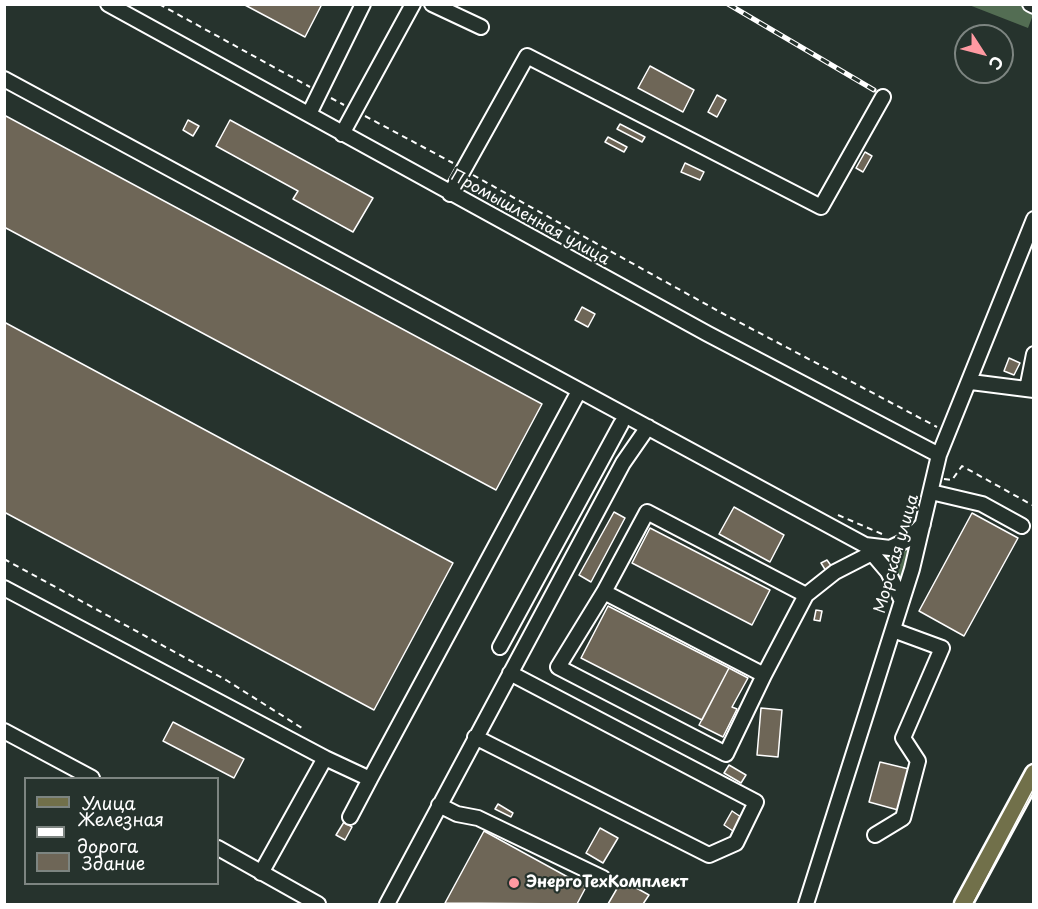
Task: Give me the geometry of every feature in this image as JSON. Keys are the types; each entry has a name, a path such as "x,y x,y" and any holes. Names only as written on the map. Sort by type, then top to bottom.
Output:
{"main road":[{"path":"963,904 1034,772"}],"street":[{"name":"Промышленная улица","path":"108,4 708,334 936,453"},
{"path":"309,114 363,4"},
{"path":"342,134 413,4"},
{"path":"432,4 481,27"},
{"path":"450,194 527,56 821,207 883,97"},
{"path":"4,80 868,549 888,572 901,599"},
{"name":"Морская улица","path":"806,904 912,569 935,477 936,453 971,382 1034,219"},
{"path":"971,382 1030,390 1034,354"},
{"path":"350,817 579,391"},
{"path":"500,647 621,424"},
{"path":"387,904 622,463 648,428"},
{"path":"931,492 982,504 1022,526"},
{"path":"806,595 647,512 604,591 558,667 726,754 806,595 868,549 890,548 909,539 923,524"},
{"path":"544,566 562,575"},
{"path":"4,588 325,758 370,779"},
{"path":"604,591 764,675"},
{"path":"875,835 903,818 918,761 903,738 942,648 893,630"},
{"path":"476,737 709,855 736,843 756,802 510,673"},
{"path":"4,731 90,777"},
{"path":"261,873 325,758"},
{"path":"439,805 457,814 478,818 603,878"},
{"path":"220,851 318,904"}],"path":[{"path":"159,4 720,312 937,426 939,432 936,453"},
{"path":"935,477 952,480 962,466 1034,506"},
{"path":"833,513 884,535"},
{"path":"4,559 226,680 305,730"}],"green space":[{"path":"969,5 1033,5 1033,15 1028,28"},
{"path":"908,546 908,560 898,582 883,558"}],"building":[{"path":"243,4 322,4 305,37"},
{"path":"650,66 694,90 683,112 638,88"},
{"path":"717,95 726,100 717,117 708,112"},
{"path":"4,115 542,404 496,490 4,227"},
{"path":"188,120 199,126 193,136 183,130"},
{"path":"230,120 373,198 353,232 293,199 298,191 216,146"},
{"path":"620,124 645,137 642,142 617,129"},
{"path":"608,137 627,147 624,152 605,142"},
{"path":"865,152 872,156 863,172 856,168"},
{"path":"685,163 704,172 700,180 681,172"},
{"path":"582,307 595,314 588,327 575,320"},
{"path":"4,322 453,563 374,710 4,512"},
{"path":"1009,358 1020,363 1014,375 1004,371"},
{"path":"734,507 784,535 770,562 719,534"},
{"path":"614,512 625,518 591,582 579,575"},
{"path":"972,513 1018,538 964,636 919,611"},
{"path":"650,528 770,590 752,625 632,563"},
{"path":"827,560 832,567 826,571 821,563"},
{"path":"608,606 729,668 702,720 581,658"},
{"path":"816,610 822,611 820,621 814,620"},
{"path":"729,668 748,678 732,707 737,709 723,737 699,725"},
{"path":"761,708 782,710 778,757 757,755"},
{"path":"173,722 244,759 234,778 163,741"},
{"path":"880,762 909,769 898,810 869,802"},
{"path":"729,765 746,775 741,783 724,773"},
{"path":"498,804 513,813 511,817 495,809"},
{"path":"732,811 741,817 733,831 724,825"},
{"path":"344,822 352,827 345,840 336,835"},
{"path":"600,828 618,838 603,863 586,853"},
{"path":"484,831 586,887 577,904 445,903"},
{"path":"622,880 649,895 643,904 608,904"}],"tram line":[{"path":"973,904 1034,788"}],"railway":[{"path":"728,4 874,90"}],"place":[{"name":"ЭнергоТехКомплект","path":"514,883"}]}
